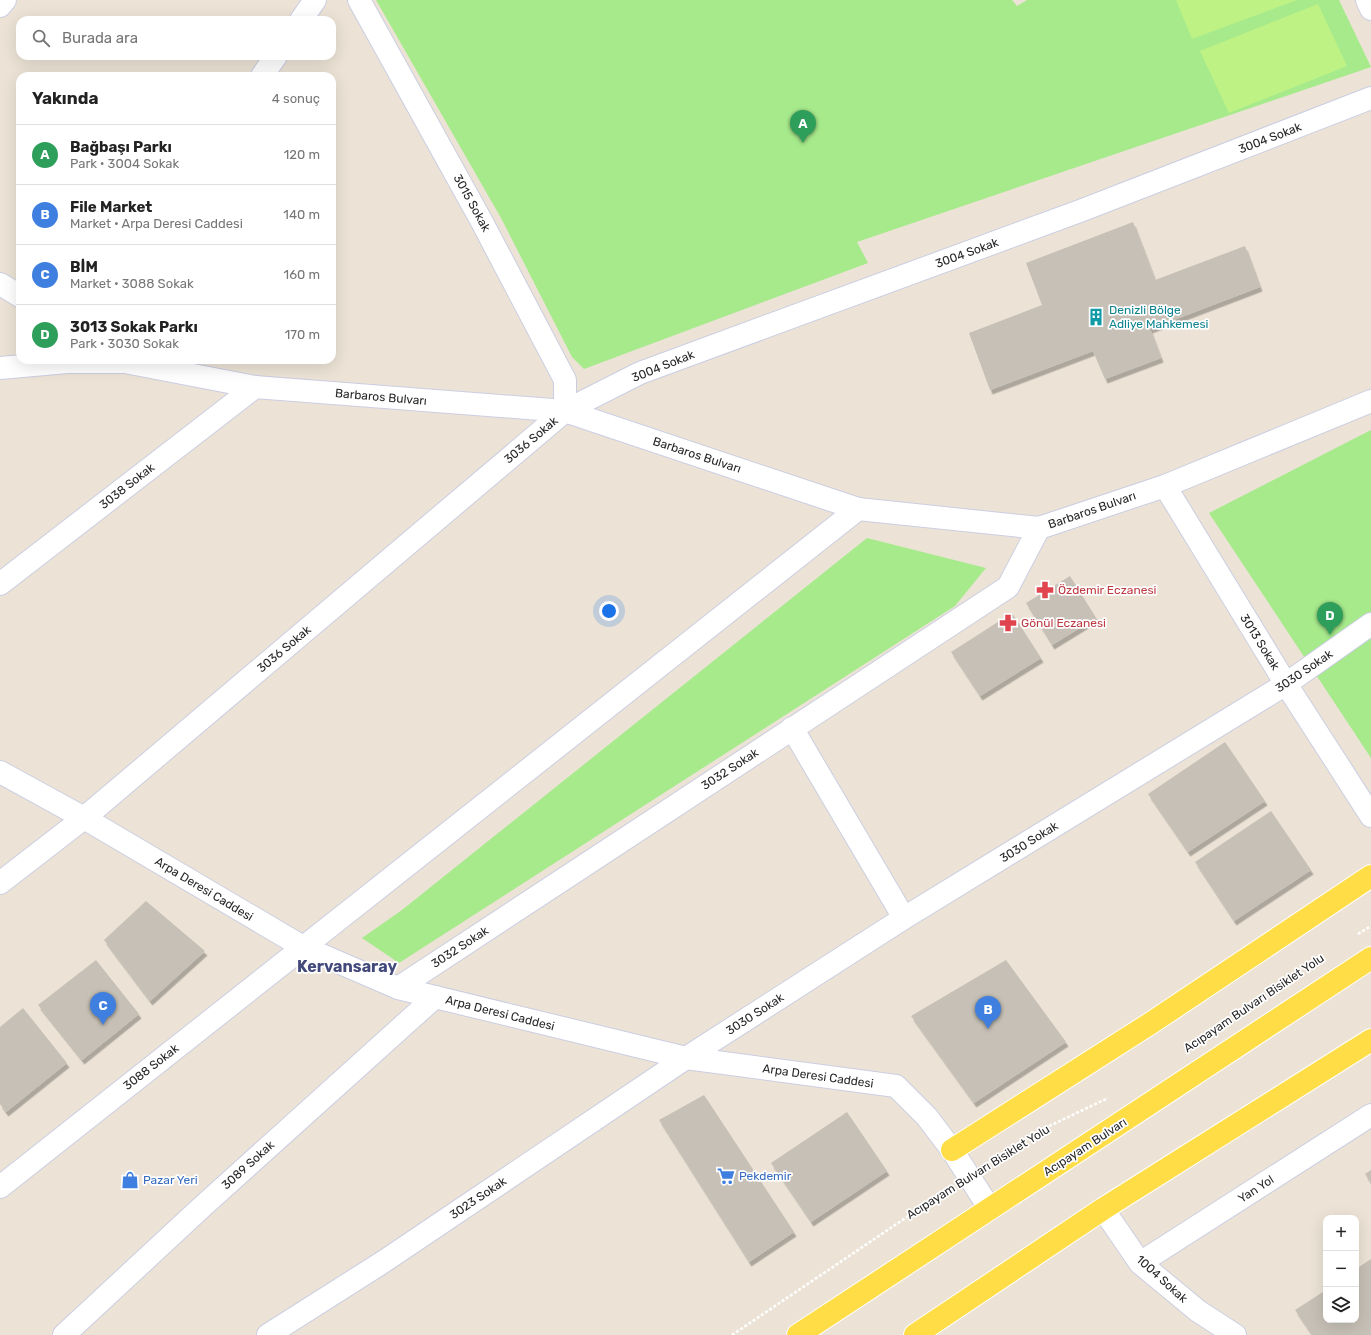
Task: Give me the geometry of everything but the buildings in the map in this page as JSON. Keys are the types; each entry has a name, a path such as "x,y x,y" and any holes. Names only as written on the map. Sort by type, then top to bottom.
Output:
{"main road":[{"path":"952,1150 1151,1023 1371,876"},
{"name":"Acıpayam Bulvarı","path":"798,1335 1371,958"},
{"path":"915,1335 1104,1209 1371,1040"}],"street":[{"path":"0,6 4,0"},
{"path":"304,16 315,0"},
{"name":"3015 Sokak","path":"359,0 482,222 565,380 565,411"},
{"path":"1367,0 1371,10"},
{"path":"265,72 273,60"},
{"name":"3004 Sokak","path":"565,411 640,373 1080,211 1371,98"},
{"path":"0,284 16,294"},
{"name":"Barbaros Bulvarı","path":"0,368 45,364"},
{"name":"Barbaros Bulvarı","path":"138,364 255,387 565,411 858,509 1039,528 1164,486 1371,401"},
{"name":"3038 Sokak","path":"0,584 255,387"},
{"name":"3036 Sokak","path":"0,883 84,818 565,411"},
{"name":"3013 Sokak","path":"1164,486 1286,684 1371,816"},
{"name":"3088 Sokak","path":"0,1186 858,509"},
{"name":"3032 Sokak","path":"398,988 1008,587 1039,528"},
{"name":"3030 Sokak","path":"686,1058 904,918 1286,684 1371,624"},
{"path":"792,728 904,918"},
{"name":"Arpa Deresi Caddesi","path":"0,772 84,818 303,947 398,988 686,1058 896,1086 927,1117 969,1175 990,1210"},
{"name":"3089 Sokak","path":"64,1335 203,1206 435,997"},
{"name":"3023 Sokak","path":"268,1335 384,1262 686,1058"},
{"name":"Yan Yol","path":"1140,1263 1371,1115"},
{"name":"1004 Sokak","path":"1104,1209 1140,1263 1198,1311 1235,1335"}],"path":[{"path":"1358,934 1371,926"},
{"name":"Acıpayam Bulvarı Bisiklet Yolu","path":"732,1335 969,1175 1039,1131 1112,1096"}],"green space":[{"path":"376,0 1012,0 1017,6 1027,0 1339,0 1371,67 857,242 868,263 584,369 572,357 501,218"},
{"path":"1176,0 1297,0 1192,39"},
{"path":"1318,4 1347,66 1229,113 1200,51"},
{"path":"1371,430 1371,758 1209,513"},
{"path":"867,538 986,568 955,606 399,963 362,938 402,910"}],"place":[{"name":"Bağbaşı Parkı","path":"803,143"},
{"name":"Denizli Bölge Adliye Mahkemesi","path":"1096,317"},
{"name":"Özdemir Eczanesi","path":"1045,590"},
{"name":"Gönül Eczanesi","path":"1008,623"},
{"name":"3013 Sokak Parkı","path":"1330,635"},
{"name":"BİM","path":"103,1025"},
{"name":"File Market","path":"988,1029"},
{"name":"Pekdemir","path":"726,1176"},
{"name":"Pazar Yeri","path":"130,1180"}],"district":[{"name":"Kervansaray","path":"347,966"}]}
